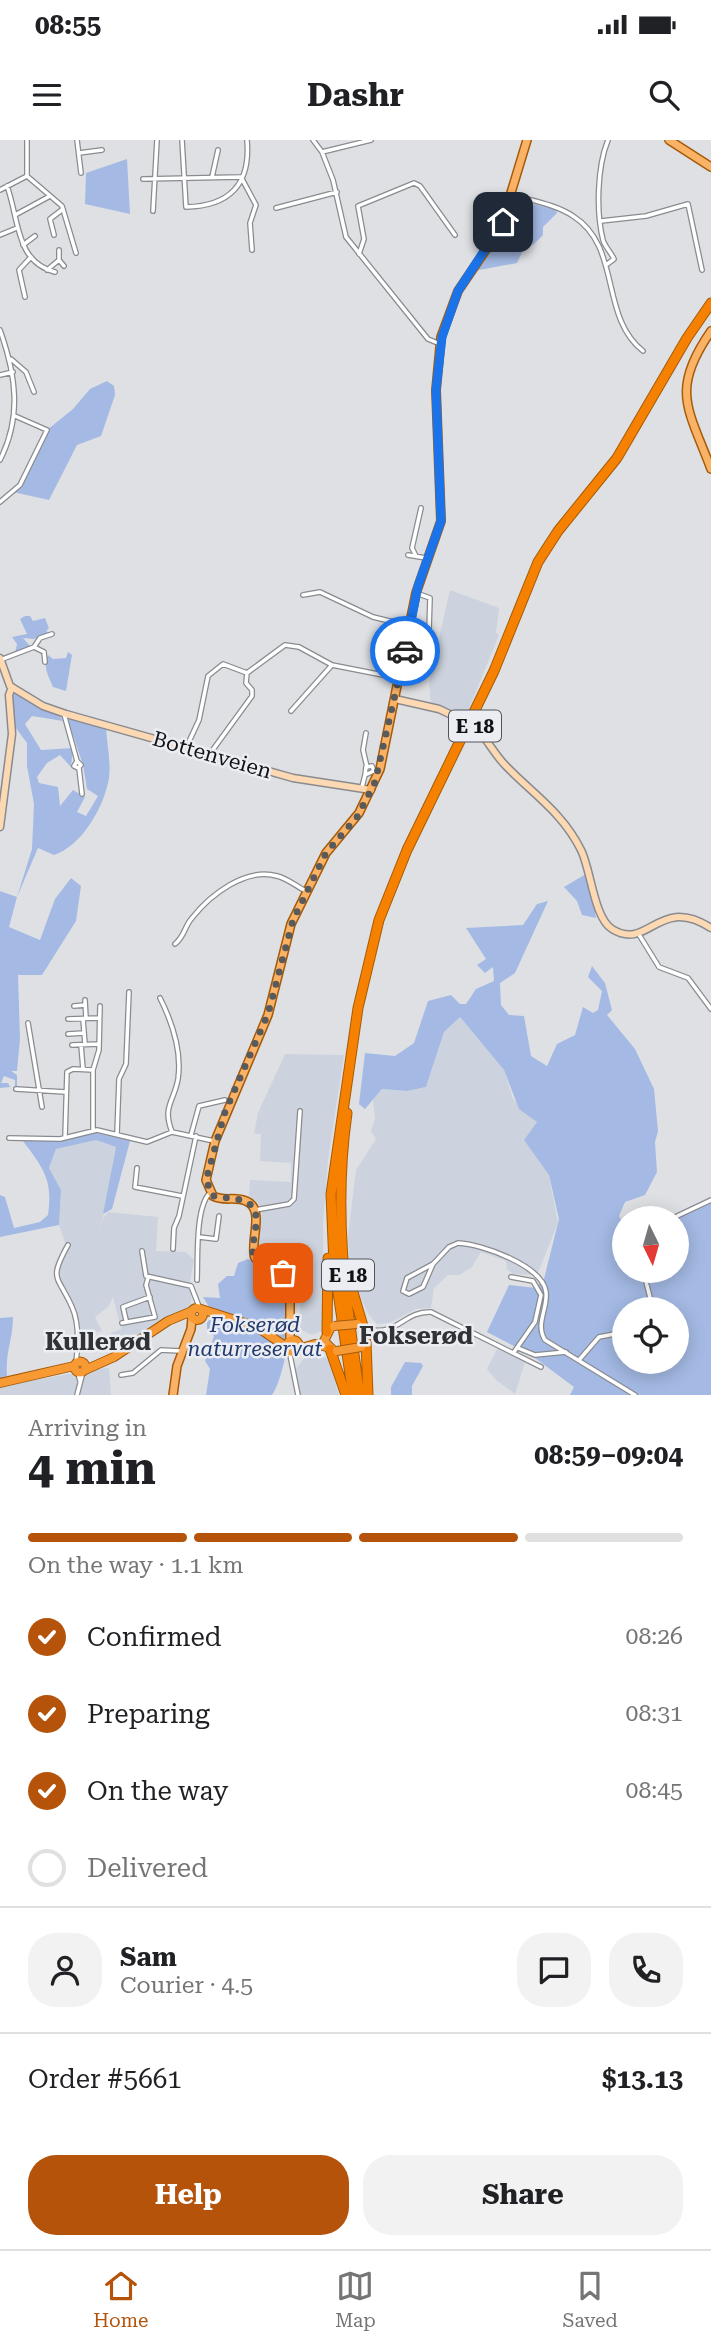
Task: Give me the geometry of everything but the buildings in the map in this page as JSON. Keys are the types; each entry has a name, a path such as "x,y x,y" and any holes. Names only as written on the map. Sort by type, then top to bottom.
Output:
{"highway":[{"name":"E 18","path":"353,1395 334,1265 331,1194 337,1138 362,989 379,920 401,864 495,671 538,562 617,458 711,300"},
{"name":"E 18","path":"360,1395 343,1286 338,1223 343,1139 364,1009 381,935 397,887 500,673 539,573 563,535 629,452 711,311"},
{"path":"331,1194 329,1331 346,1395"},
{"name":"E 18","path":"338,1223 345,1264 364,1334"},
{"path":"0,1383 114,1357 173,1318 196,1314 226,1317 257,1327 279,1342 293,1345 317,1344 332,1349 364,1334"},
{"path":"293,1345 314,1340 329,1331 364,1334"},
{"path":"364,1334 368,1395"}],"main road":[{"path":"293,1345 293,1287 283,1273 259,1261 252,1251 255,1210 245,1200 221,1200 209,1193 206,1184 208,1171 222,1120 268,1014 290,930 329,848 357,817 380,769 416,593 442,514 436,405 440,344 455,297 495,238 512,195 527,140"},
{"path":"669,140 711,167"},
{"path":"711,331 691,362 685,391 690,414 711,469"},
{"path":"0,659 5,678 12,687 9,695 12,734 0,827"},
{"name":"Bottenveien","path":"12,687 64,714 302,780 362,786 371,790"},
{"path":"395,699 439,709 480,732 507,767 548,803 569,828 586,862 598,909 606,924 619,932 638,932 678,915 695,918 711,928"},
{"path":"171,1395 182,1349 196,1314"}],"street":[{"path":"27,140 27,176 63,209 76,253"},
{"path":"77,140 81,173"},
{"path":"153,211 157,140"},
{"path":"182,140 186,207 218,204 230,194 248,162 247,140"},
{"path":"313,140 322,152 337,192 344,232 428,339 440,344"},
{"path":"322,152 371,140"},
{"path":"606,265 614,259 604,241 601,221 602,171 608,140"},
{"path":"212,177 218,149"},
{"path":"79,153 102,150"},
{"path":"0,190 27,176"},
{"path":"143,179 241,177"},
{"path":"241,177 256,205 250,223 252,250"},
{"path":"359,254 364,239 358,206 414,183 420,186 454,235"},
{"path":"8,186 17,228 30,258 47,270 55,272"},
{"path":"276,208 337,192"},
{"path":"512,195 576,217 597,240 622,327 643,351"},
{"path":"15,215 50,197"},
{"path":"601,221 646,216 688,204 702,270"},
{"path":"54,235 51,219 63,209"},
{"path":"0,235 17,228"},
{"path":"23,245 35,236"},
{"path":"58,250 59,260 64,266"},
{"path":"25,297 19,270 30,258"},
{"path":"47,270 59,260"},
{"path":"0,330 13,372 15,416 0,460"},
{"path":"10,358 26,372 34,393"},
{"path":"0,375 13,372"},
{"path":"0,502 20,485 47,430 15,416"},
{"path":"416,556 412,548 421,508"},
{"path":"408,555 428,559"},
{"path":"303,595 320,592 373,617 410,626"},
{"path":"416,593 430,598 429,630"},
{"path":"0,659 34,646 40,638 52,634"},
{"path":"209,755 252,696 252,690 246,683 247,673 285,645 299,647 332,664 400,679"},
{"path":"34,646 44,652 45,662"},
{"path":"406,648 418,651 416,676"},
{"path":"186,748 199,720 208,676 223,664 247,673"},
{"path":"291,711 332,664"},
{"path":"64,714 81,764 79,768 82,794"},
{"path":"362,786 367,766 363,750 366,733"},
{"path":"365,775 374,771 372,766 367,766"},
{"path":"175,944 185,935 187,923 198,911 242,878 266,874 279,876 307,892"},
{"path":"638,932 659,967 688,978 711,1009"},
{"path":"117,1134 119,1079 126,1064 131,1015 130,992"},
{"path":"160,998 170,1022 178,1071 167,1108 172,1132"},
{"path":"74,1006 85,1002 83,1069"},
{"path":"93,1130 93,1070 99,1044 100,1006"},
{"path":"68,1019 99,1018"},
{"path":"165,1024 170,1022"},
{"path":"28,1023 42,1107"},
{"path":"68,1034 84,1034"},
{"path":"72,1045 99,1044"},
{"path":"65,1138 66,1072 93,1070"},
{"path":"16,1089 65,1092"},
{"path":"173,1249 174,1228 199,1106 225,1100"},
{"path":"255,1210 289,1204 295,1199 300,1111"},
{"path":"9,1138 65,1138 93,1130 151,1142 172,1132 216,1141"},
{"path":"137,1168 135,1187 182,1196"},
{"path":"197,1280 204,1198 209,1193"},
{"path":"690,1210 711,1200"},
{"path":"199,1237 216,1239 219,1216"},
{"path":"433,1264 423,1287 412,1293 403,1291 407,1278 433,1264 449,1247 462,1243 535,1270 546,1288 542,1336 635,1395"},
{"path":"68,1245 57,1265 56,1278 73,1308 82,1387 78,1395"},
{"path":"142,1251 143,1270 148,1278 154,1319 124,1322 123,1307 150,1297"},
{"path":"511,1277 533,1281 541,1292 535,1322 514,1352"},
{"path":"148,1278 188,1284 194,1292 196,1314"},
{"path":"364,1334 397,1327 414,1315 431,1312 541,1367"},
{"path":"364,1334 378,1332"},
{"path":"579,1360 599,1337 612,1334"},
{"path":"293,1345 290,1364 298,1395"},
{"path":"518,1348 535,1355 566,1352"},
{"path":"121,1375 133,1373 161,1350 182,1349"}],"shaded area":[{"path":"450,590 499,608 496,633 499,635 465,718 431,705 429,683"},
{"path":"460,1017 504,1070 513,1099 537,1122 525,1140 549,1175 558,1223 537,1275 513,1274 507,1269 506,1261 481,1252 472,1267 459,1275 448,1275 434,1288 431,1308 416,1309 389,1323 377,1324 368,1314 357,1288 349,1261 348,1236 356,1170 376,1139 371,1131 375,1119 373,1100 382,1089 407,1091 426,1087 444,1032"},
{"path":"285,1054 344,1055 328,1160 323,1224 324,1321 321,1331 312,1335 299,1329 301,1297 297,1281 259,1254 256,1245 262,1213 258,1203 249,1196 250,1180 291,1182 291,1163 260,1161 261,1134 254,1134 258,1113"},
{"path":"96,1140 116,1147 98,1243 103,1218 108,1212 158,1217 156,1251 186,1252 194,1260 189,1286 192,1292 190,1307 115,1349 109,1334 121,1329 113,1297 109,1306 95,1317 102,1331 80,1337 77,1312 60,1286 58,1270 66,1245 59,1225 61,1190 49,1168 56,1149"},
{"path":"499,1345 526,1359 515,1394 496,1380 487,1369"},
{"path":"307,1355 328,1358 339,1395 299,1395 294,1371"},
{"path":"109,1368 111,1395 0,1395 0,1387 5,1385 69,1374 85,1375 92,1370"}],"green space":[{"path":"127,159 130,214 85,204 86,173"},
{"path":"514,200 556,209 557,213 543,227 543,235 533,245 525,246 517,263 474,271 500,235"},
{"path":"107,381 114,386 115,395 101,436 77,445 49,500 13,492 20,485 47,430 73,409 90,389"},
{"path":"30,616 33,621 45,618 49,628 46,631 50,633 34,639 23,638 31,647 15,653 17,644 12,637 27,634 20,619"},
{"path":"68,652 72,655 66,691 53,687 46,664 48,655 53,659 66,658"},
{"path":"12,688 54,710 63,721 32,716 25,724 41,750 73,748 71,767 60,755 47,763 37,777 39,783 58,787 60,806 73,790 85,797 77,812 86,816 98,796 87,789 83,765 68,720 72,718 106,728 109,763 105,793 89,826 73,844 54,855 38,848 17,897 32,849 34,804 27,766 27,743 15,727 9,697"},
{"path":"586,874 589,875 596,918 582,915 577,901 564,887"},
{"path":"71,878 81,886 76,921 42,975 18,975 20,1039 17,1071 11,1071 17,1075 17,1086 15,1088 15,1080 4,1076 1,1083 8,1083 10,1087 0,1088 0,891 17,897 9,927 40,940 55,899"},
{"path":"548,901 515,973 500,983 501,1005 509,1015 524,1016 531,1056 547,1066 557,1044 575,1035 583,1007 593,1013 598,1010 602,991 588,977 592,966 605,983 612,1010 607,1015 635,1049 654,1089 658,1131 655,1142 657,1172 645,1195 625,1202 623,1206 612,1206 612,1283 690,1283 690,1209 711,1202 711,1395 570,1395 574,1387 531,1355 487,1332 509,1285 536,1288 544,1279 559,1219 549,1175 524,1140 537,1122 519,1109 504,1070 460,1017 444,1032 426,1087 407,1091 382,1089 365,1109 359,1104 365,1053 395,1056 414,1043 428,1001 451,995 460,1004 466,1004 476,989 494,981 493,967 485,973 477,965 486,959 466,928 523,925 537,904"},
{"path":"92,1132 130,1141 112,1209 103,1214 116,1147 96,1140 56,1149 49,1168 61,1190 59,1225 0,1237 0,1195 5,1197 14,1228 40,1222 48,1215 49,1193 45,1175 23,1141 60,1141"},
{"name":"Fokserød naturreservat","path":"248,1259 275,1276 283,1284 289,1299 288,1343 281,1374 272,1395 206,1395 210,1369 205,1361 214,1336 207,1329 207,1323 209,1320 227,1320 211,1310 203,1297 220,1298 218,1284 227,1276 234,1276 238,1263"},
{"path":"13,1317 7,1376 0,1378 0,1318"},
{"path":"405,1362 421,1363 423,1366 412,1386 412,1395 391,1395 391,1387"}],"way so far":[{"path":"283,1273 259,1261 252,1251 257,1219 253,1206 242,1200 218,1199 209,1193 206,1180 222,1120 252,1056 275,995 292,924 326,853 357,817 380,769 405,651"}],"district":[{"name":"Fokserød","path":"416,1336"},
{"name":"Kullerød","path":"98,1342"}],"route":[{"path":"405,651 418,586 441,521 436,390 442,337 458,291 503,222"}]}
